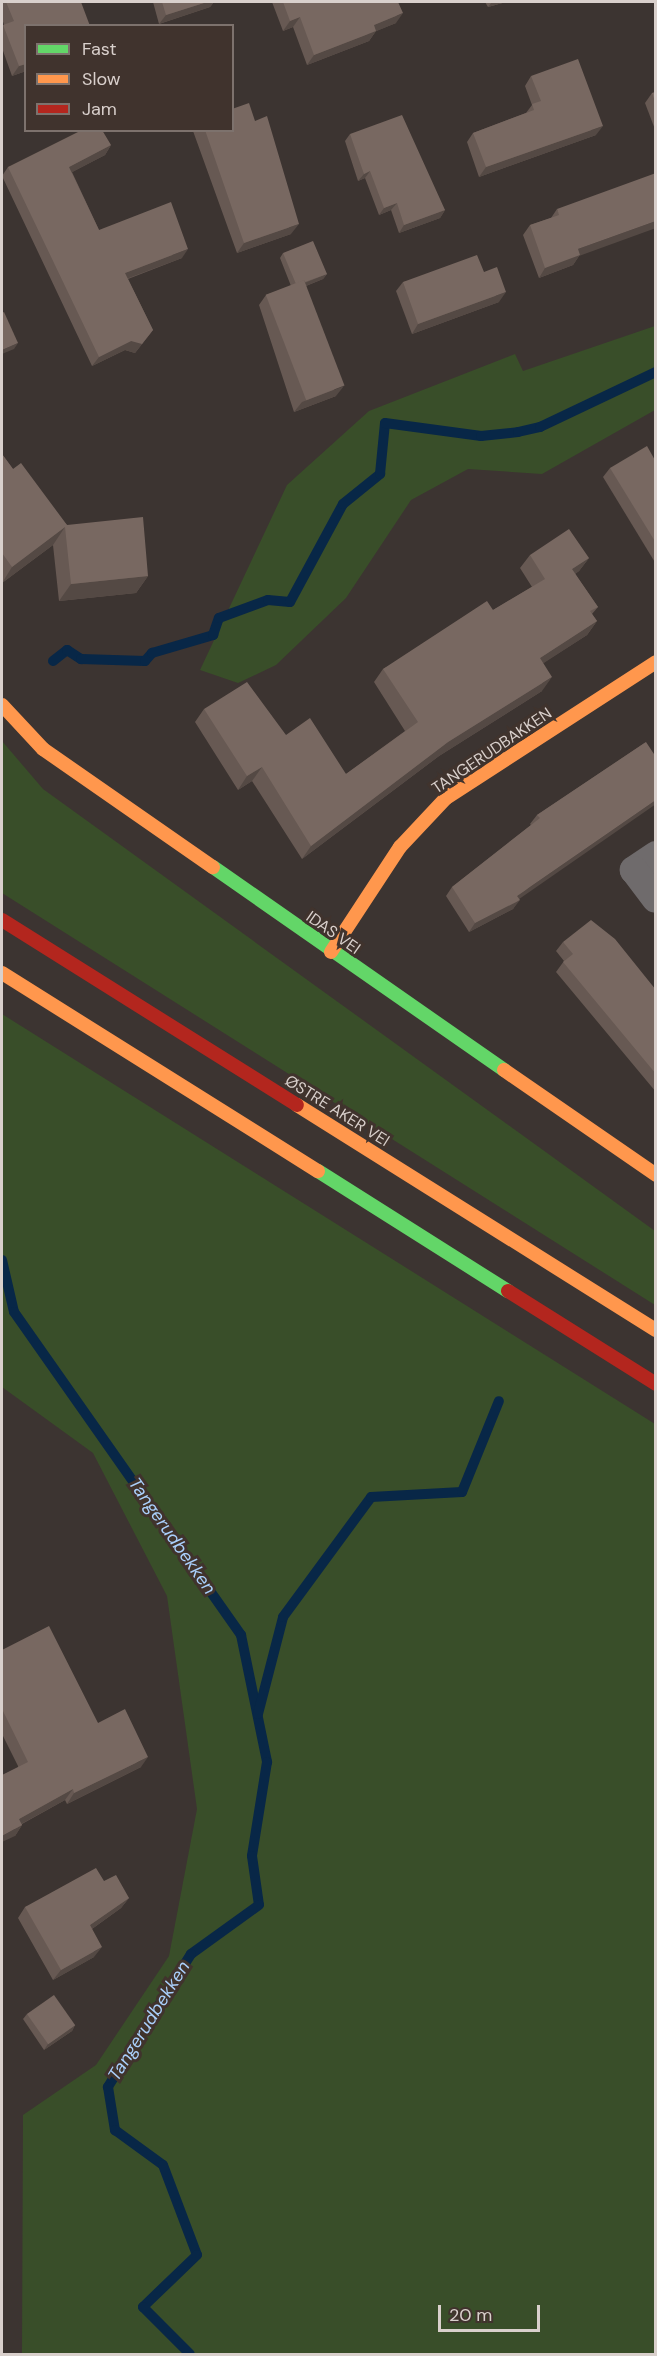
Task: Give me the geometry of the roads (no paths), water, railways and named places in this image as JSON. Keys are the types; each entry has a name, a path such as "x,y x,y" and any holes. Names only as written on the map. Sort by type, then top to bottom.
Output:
{"main road":[{"name":"TANGERUDBAKKEN","path":"331,952 400,847 446,798 653,668"},
{"name":"IDAS VEI","path":"2,705 44,749 331,952 656,1175"},
{"name":"ØSTRE AKER VEI","path":"2,920 656,1330"},
{"path":"2,973 656,1384"}],"street":[{"path":"656,855 634,870 656,899"}],"waterway":[{"name":"Tangerudbekken","path":"53,661 67,650 81,659 145,661 152,653 213,635 219,618 268,600 290,602 343,504 380,474 385,423 481,436 518,432 540,427 656,372"},
{"name":"Tangerudbekken","path":"2,1260 14,1312 241,1635 267,1762 252,1856 259,1905 191,1954 108,2087 115,2130 163,2165 197,2255 143,2307 190,2354"},
{"path":"258,1714 283,1617 371,1497 462,1492 499,1401"}]}
